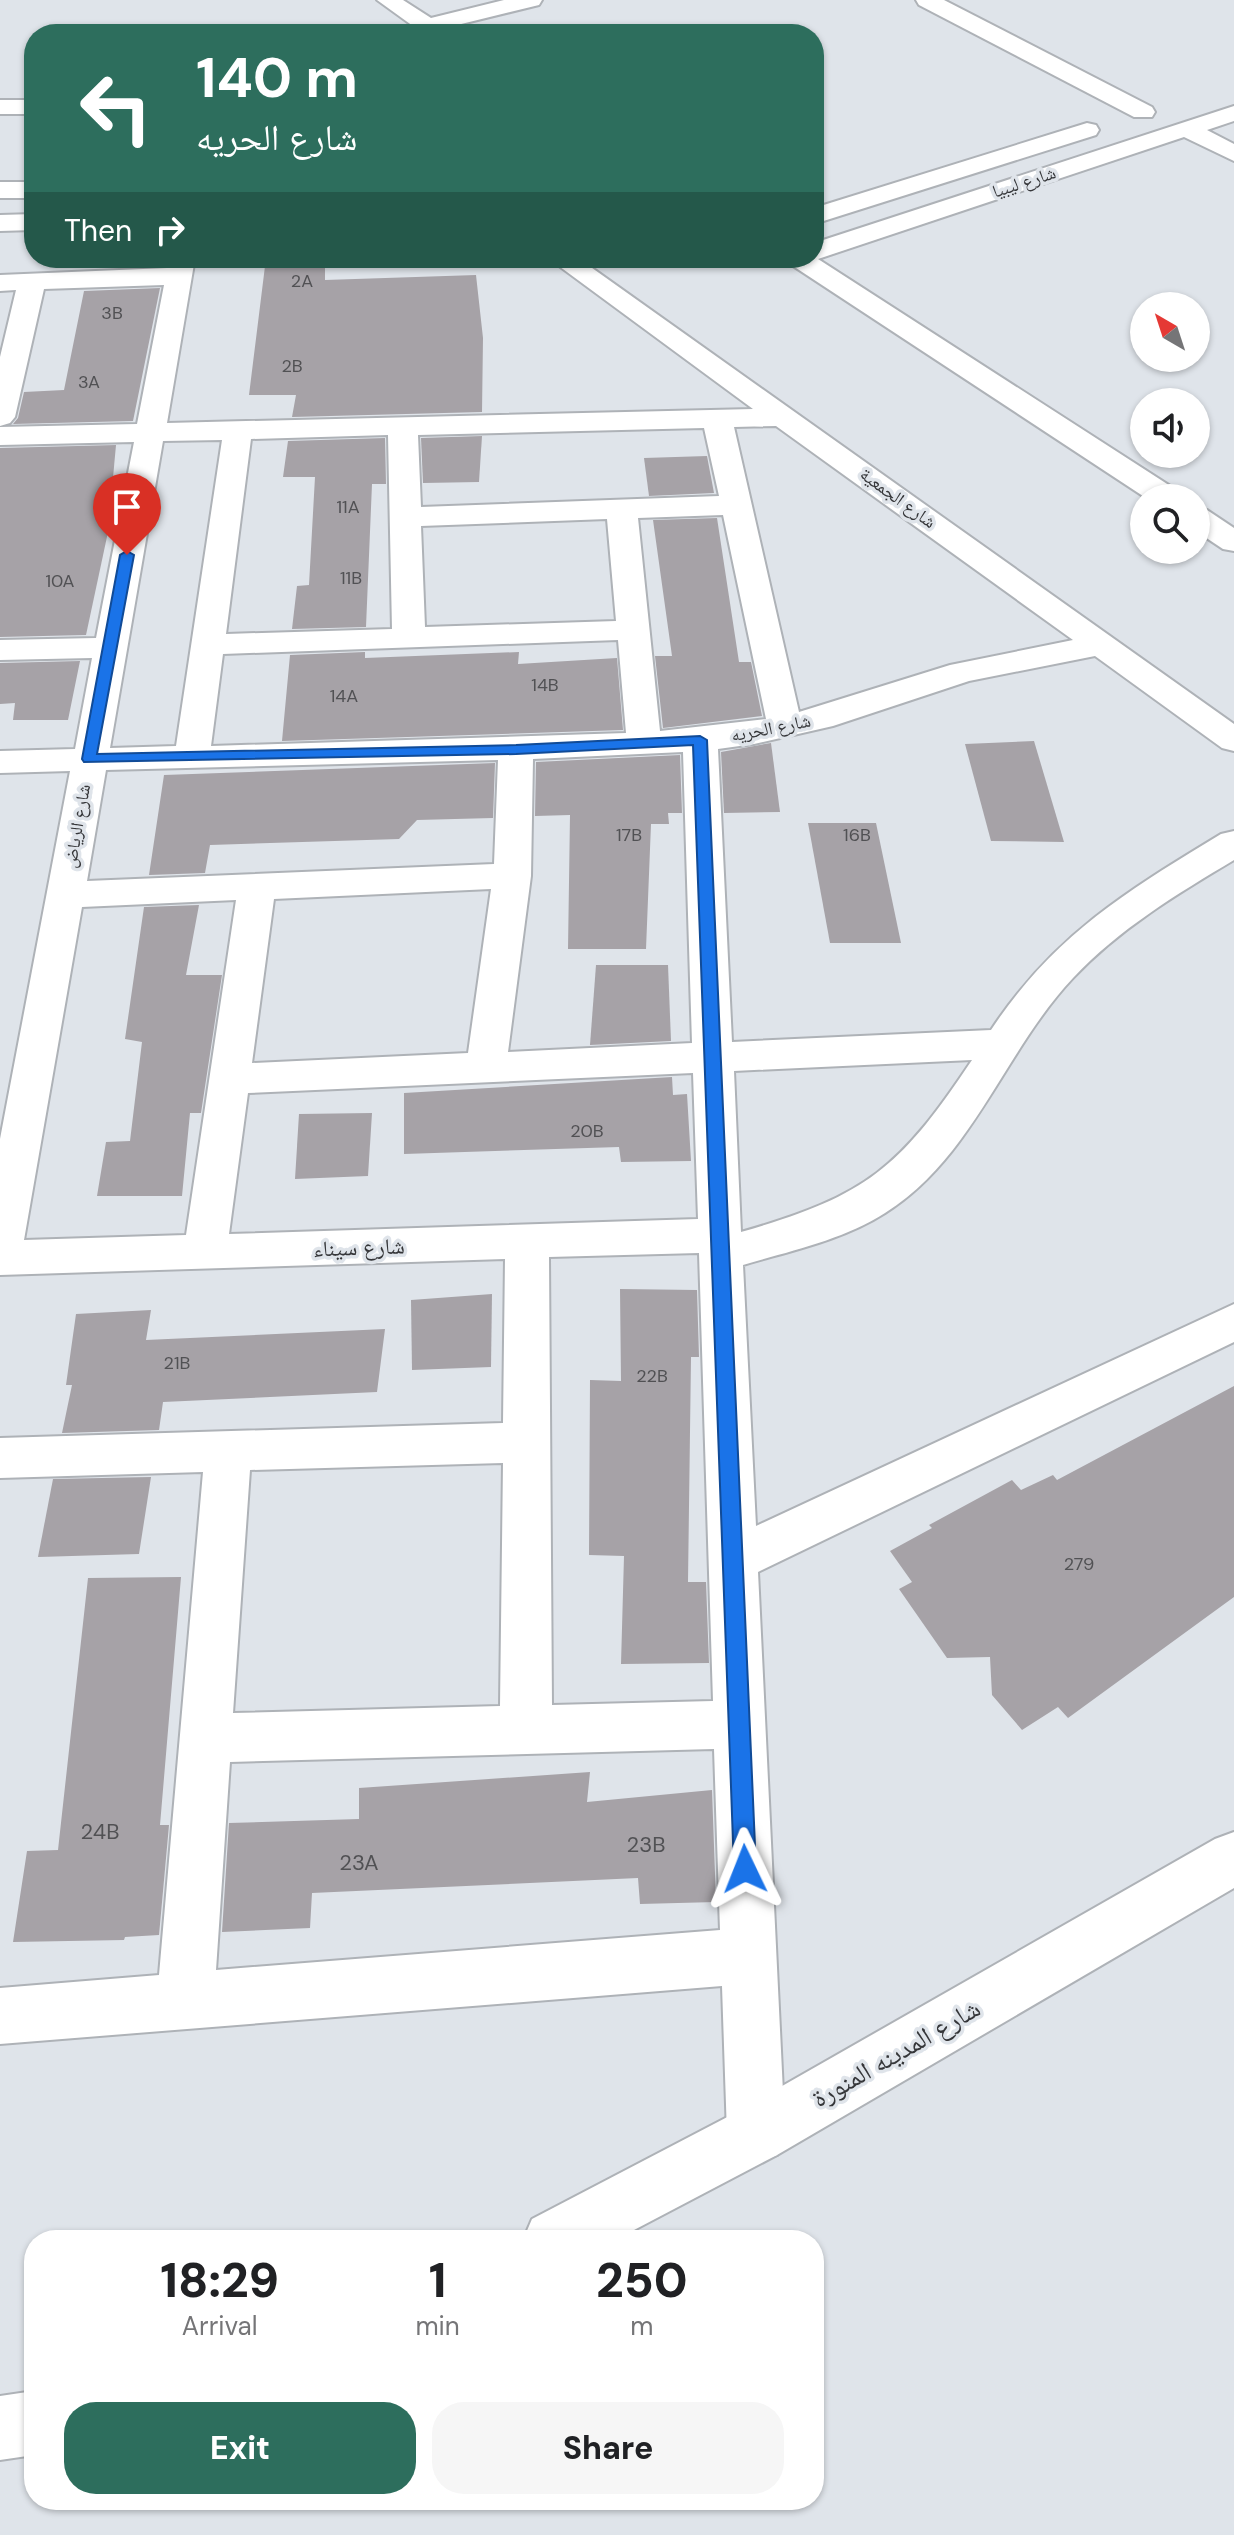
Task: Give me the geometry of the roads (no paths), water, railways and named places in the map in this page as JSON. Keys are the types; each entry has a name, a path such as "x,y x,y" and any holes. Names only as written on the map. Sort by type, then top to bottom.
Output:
{"street":[{"path":"460,24 531,0"},
{"path":"927,0 1143,112"},
{"path":"395,5 427,3"},
{"path":"395,5 424,24"},
{"name":"شارع ليبيا","path":"824,213 1174,102"},
{"path":"0,107 24,107"},
{"name":"شارع ليبيا","path":"824,249 1234,113"},
{"path":"1187,129 1234,154"},
{"path":"1080,132 1115,152"},
{"path":"0,190 24,190"},
{"path":"0,223 24,222"},
{"path":"0,283 170,268"},
{"name":"شارع الرياض","path":"0,1256 180,268"},
{"name":"شارع الجمعية","path":"575,268 1234,740"},
{"path":"814,268 1146,484"},
{"path":"0,417 6,370 32,282"},
{"path":"0,436 787,417"},
{"path":"717,419 785,726"},
{"path":"403,426 409,638"},
{"path":"192,756 238,429"},
{"path":"405,517 737,505"},
{"path":"622,510 644,743"},
{"path":"1210,526 1234,542"},
{"path":"208,645 633,630"},
{"name":"شارع الحريه","path":"0,762 516,749 700,740 821,718 962,672 1101,645"},
{"path":"0,650 110,648"},
{"path":"700,740 756,2134"},
{"path":"486,1068 512,876 516,749"},
{"name":"شارع سيناء","path":"0,1256 527,1241 719,1245 818,1225 870,1202 911,1171 942,1135 1029,1003 1090,939 1161,888 1234,843"},
{"path":"65,895 512,876"},
{"path":"205,1252 257,888"},
{"path":"230,1079 1001,1044"},
{"path":"526,1729 527,1241"},
{"path":"732,1561 1234,1322"},
{"path":"0,1458 527,1442"},
{"path":"185,2002 228,1451"},
{"path":"205,1738 740,1724"},
{"name":"شارع المدينه المنورة","path":"572,2230 756,2134 1234,1858"},
{"path":"0,2016 748,1956"},
{"path":"0,2428 24,2424"}]}
